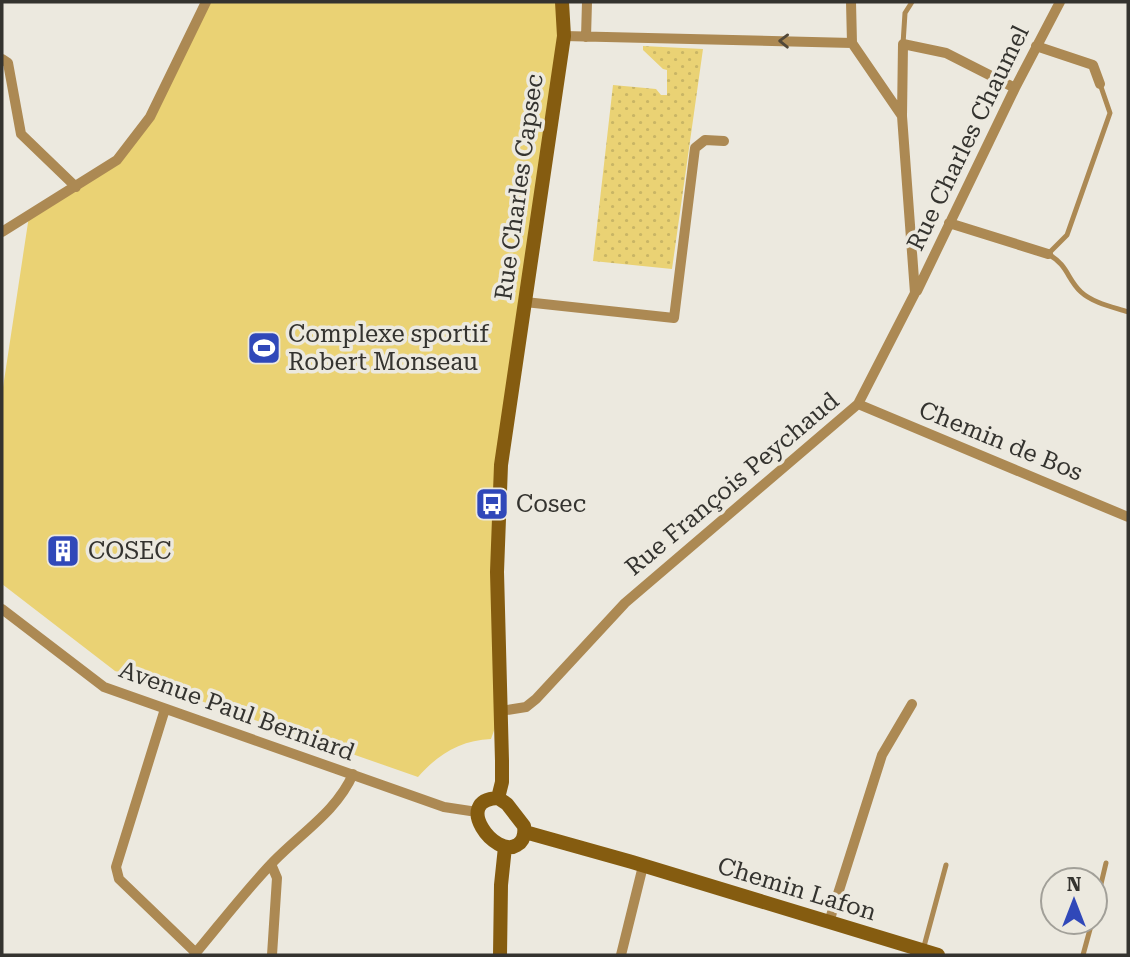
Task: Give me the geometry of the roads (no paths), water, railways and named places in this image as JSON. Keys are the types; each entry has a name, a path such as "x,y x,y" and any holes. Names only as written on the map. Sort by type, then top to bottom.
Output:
{"street":[{"path":"2,232 117,160 150,117 206,2"},
{"name":"Rue Charles Capsec","path":"498,798 502,782 498,572 501,465 564,36 562,2"},
{"path":"586,37 587,2"},
{"path":"851,2 852,43 902,116"},
{"name":"Rue Charles Chaumel","path":"915,293 1060,2"},
{"path":"564,36 852,43"},
{"path":"915,293 902,116 903,44 946,52 1015,88"},
{"path":"1036,46 1093,65 1100,84"},
{"path":"2,58 8,63 21,134 76,187"},
{"path":"525,302 674,318 695,148 705,140 724,141"},
{"path":"949,223 1048,254"},
{"name":"Rue François Peychaud","path":"501,711 526,708 625,603 858,404 915,293"},
{"name":"Chemin de Bos","path":"858,404 1128,517"},
{"name":"Avenue Paul Berniard","path":"2,609 104,687 444,807 477,812"},
{"path":"829,922 882,755 912,704"},
{"path":"165,709 116,867 119,878 195,954 271,864 330,810 345,792 353,774"},
{"path":"498,798 507,804 520,820 525,832 519,844 505,848 495,842 481,825 477,812 482,803 498,798"},
{"name":"Chemin Lafon","path":"525,832 938,955"},
{"path":"500,955 501,885 505,848"},
{"path":"271,864 278,878 272,955"},
{"path":"621,955 643,866"}],"lane":[{"path":"903,44 905,13 912,2"},
{"path":"1100,84 1110,113 1066,235 1048,254 1060,261 1080,291 1091,299 1128,312"},
{"path":"923,951 946,865"},
{"path":"1083,955 1088,936"}],"place":[{"name":"Complexe sportif Robert Monseau","path":"264,348"},
{"name":"Cosec","path":"492,504"},
{"name":"COSEC","path":"63,551"}]}
